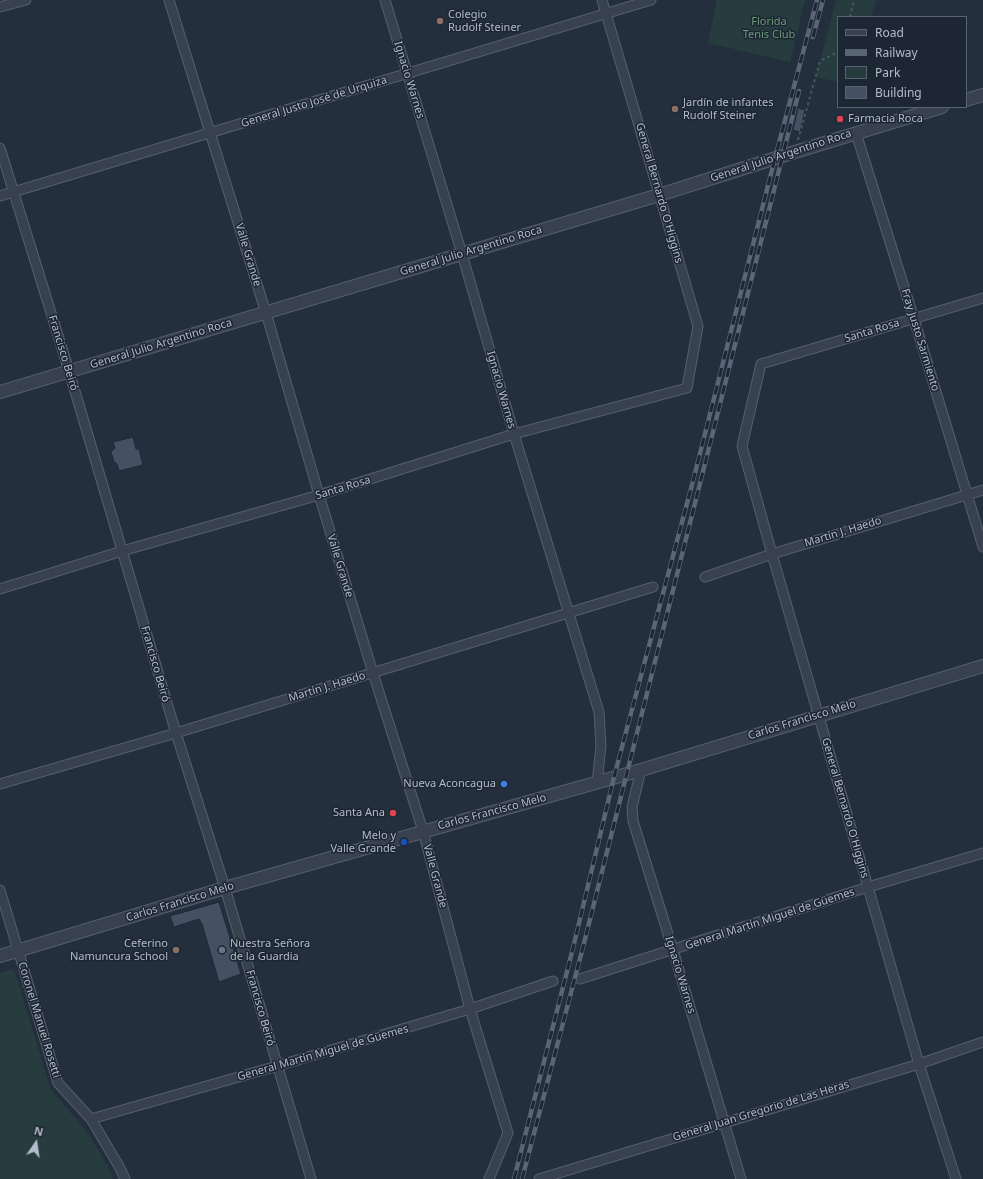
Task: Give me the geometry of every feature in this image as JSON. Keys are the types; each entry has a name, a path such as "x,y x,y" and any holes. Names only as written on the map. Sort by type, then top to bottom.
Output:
{"street":[{"path":"0,7 26,0"},
{"name":"Valle Grande","path":"169,0 209,134 266,313 373,673 423,831 470,1009 508,1133 489,1179"},
{"name":"Ignacio Warnes","path":"384,0 462,254 514,434 599,712 601,746 597,783"},
{"name":"General Bernardo O'Higgins","path":"602,0 698,326 687,388"},
{"name":"General Justo José de Urquiza","path":"0,196 651,0"},
{"path":"967,100 983,95"},
{"name":"General Julio Argentino Roca","path":"0,392 659,195 939,108"},
{"name":"Fray Justo Sarmiento","path":"856,133 983,547"},
{"name":"Francisco Beiró","path":"0,148 69,372 176,733 225,888 311,1179"},
{"name":"Santa Rosa","path":"761,364 983,298"},
{"name":"General Bernardo O'Higgins","path":"761,364 742,446 919,1064 956,1179"},
{"name":"Santa Rosa","path":"0,590 122,551 319,495 514,434 687,388"},
{"name":"Martín J. Haedo","path":"705,577 772,554 983,490"},
{"name":"Martín J. Haedo","path":"0,784 176,733 652,587"},
{"name":"Carlos Francisco Melo","path":"0,956 225,888 597,783 983,666"},
{"name":"Ignacio Warnes","path":"640,770 632,807 633,821 741,1179"},
{"name":"General Martín Miguel de Güemes","path":"580,979 983,853"},
{"name":"Coronel Manuel Rosetti","path":"0,890 58,1083 91,1119 125,1179"},
{"name":"General Martín Miguel de Güemes","path":"91,1119 470,1009 553,981"},
{"name":"General Juan Gregorio de Las Heras","path":"539,1179 919,1064 983,1042"}],"path":[{"path":"850,16 854,0"},
{"path":"795,152 820,61 837,52"}],"green space":[{"name":"Florida Tenis Club","path":"717,0 805,0 790,62 708,43"},
{"path":"836,0 876,0 871,16 837,16 837,82 816,77"},
{"path":"14,969 51,1090 88,1133 110,1170 113,1179 0,1179 0,973"}],"building":[{"path":"798,108 805,110 800,132 793,130"},
{"path":"133,437 136,449 139,449 143,465 119,471 111,452 115,448 113,442"},
{"name":"Nuestra Señora de la Guardia","path":"219,902 241,974 219,982 202,924 199,919 174,927 170,916"}],"railway":[{"path":"514,1179 574,944 614,777 693,481 775,158 817,0"},
{"path":"813,37 823,0"},
{"path":"522,1179 583,947 799,91"}],"place":[{"name":"Colegio Rudolf Steiner","path":"440,21"},
{"name":"Jardín de infantes Rudolf Steiner","path":"675,109"},
{"name":"Farmacia Roca","path":"840,119"},
{"name":"Nueva Aconcagua","path":"504,784"},
{"name":"Santa Ana","path":"393,813"},
{"name":"Melo y Valle Grande","path":"404,842"},
{"name":"Ceferino Namuncura School","path":"176,950"},
{"name":"Nuestra Señora de la Guardia","path":"222,950"}]}
